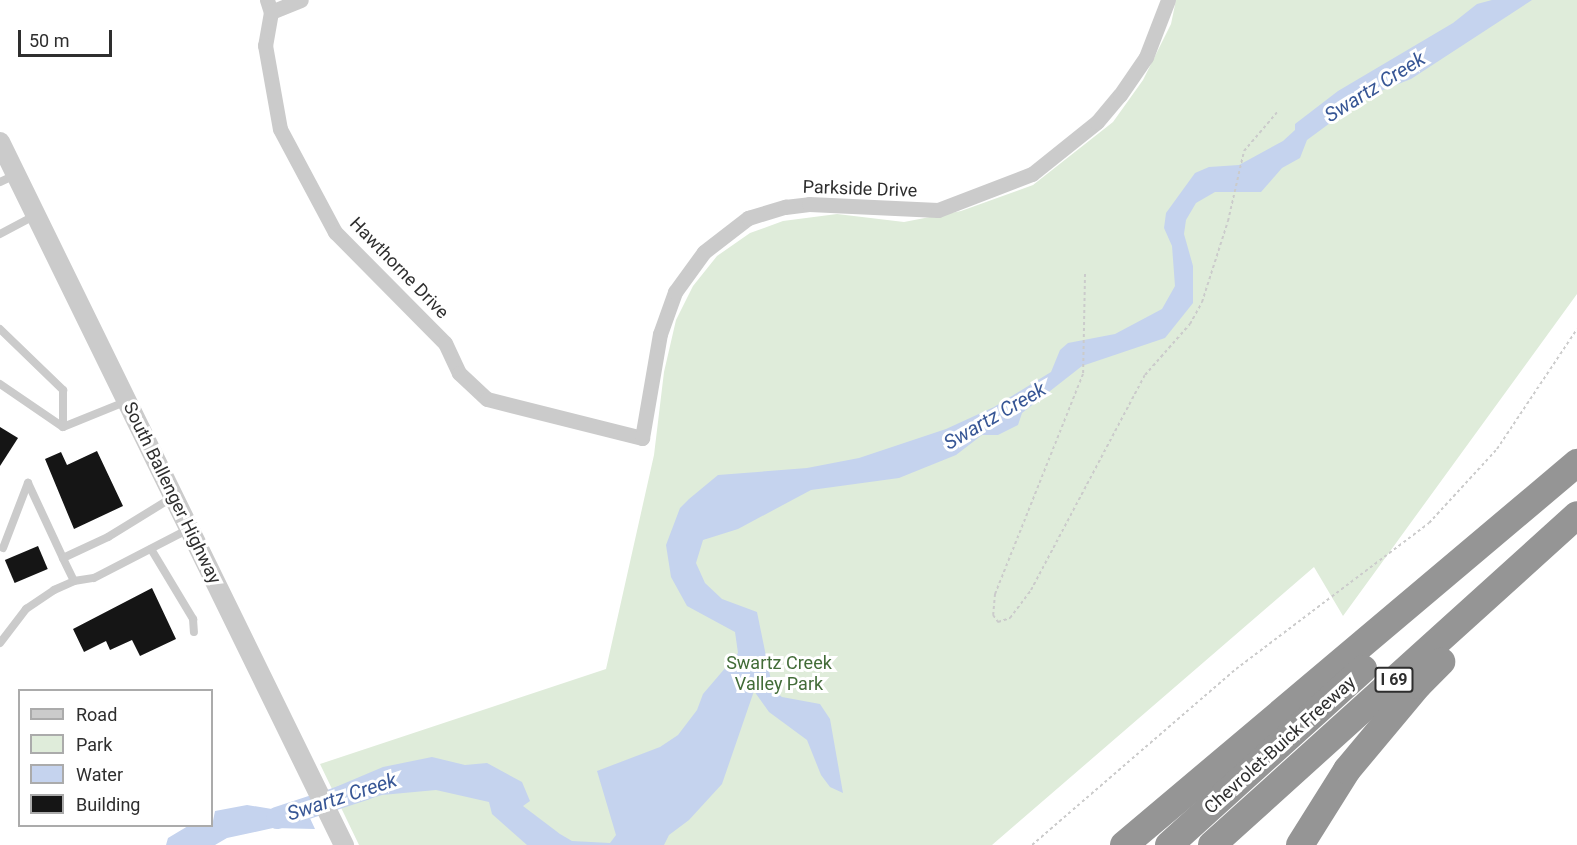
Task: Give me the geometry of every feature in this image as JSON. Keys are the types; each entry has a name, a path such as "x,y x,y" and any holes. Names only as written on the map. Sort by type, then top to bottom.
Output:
{"highway":[{"path":"1124,845 1577,463"},
{"name":"Chevrolet-Buick Freeway","path":"1169,845 1577,475"},
{"name":"Chevrolet-Buick Freeway","path":"1212,845 1577,515"},
{"path":"1300,845 1347,770 1418,685 1577,535"}],"street":[{"path":"269,6 301,0"},
{"name":"Parkside Drive","path":"642,438 660,334 675,292 704,252 748,218 785,207 809,204 938,210 1032,174 1097,122 1120,95 1146,57 1168,0"},
{"name":"Hawthorne Drive","path":"269,6 265,45 280,129 335,232 445,343 459,373 487,399 642,438"},
{"name":"South Ballenger Highway","path":"0,142 8,178 36,214 344,845"}],"lane":[{"path":"0,234 36,214"},
{"path":"0,329 63,390 63,427"},
{"path":"0,384 63,427"},
{"path":"63,427 127,402"},
{"path":"3,548 28,483 74,581"},
{"path":"63,558 108,537 173,497"},
{"path":"0,643 26,609 74,581 94,578 189,529"},
{"path":"151,549 194,619 194,632"}],"path":[{"path":"1085,274 1083,374 995,594 993,615 998,622 1010,618 1031,590 1145,375 1194,317 1211,276 1244,151 1279,110"},
{"path":"1032,845 1236,669 1429,523 1497,449 1577,329"}],"green space":[{"name":"Swartz Creek Valley Park","path":"1176,0 1577,0 1577,294 1343,616 1314,567 992,845 359,845 320,764 606,669 654,455 664,372 676,320 693,286 717,256 750,233 783,221 837,214 904,222 961,211 1033,185 1113,122 1143,80 1171,24"}],"water":[{"path":"1492,0 1532,0 1411,79 1373,94 1345,112 1307,140 1300,158 1282,168 1261,192 1215,192 1196,203 1186,220 1184,234 1193,266 1193,303 1165,338 1082,366 1022,413 1018,425 998,435 982,435 956,455 899,478 811,490 738,529 703,540 696,563 705,583 722,599 757,612 773,690 782,697 820,704 830,719 843,793 830,787 821,775 807,740 769,712 754,691 722,784 689,820 669,835 664,845 527,845 492,814 489,802 436,790 382,795 340,808 331,789 383,767 432,757 465,765 487,763 522,782 530,801 523,806 560,834 572,841 610,843 616,835 597,771 660,747 678,735 697,710 703,694 738,653 735,632 687,606 671,577 666,545 680,508 689,499 718,475 807,468 859,458 946,429 994,407 1051,372 1060,350 1068,343 1115,334 1162,309 1175,286 1172,246 1164,228 1166,213 1195,173 1209,167 1239,165 1283,141 1295,130 1295,124 1338,91 1453,23 1477,4"},
{"path":"302,801 315,829 273,828 227,838 215,845 166,845 168,838 186,827 213,827 215,811 247,805 272,809"}],"building":[{"path":"0,427 18,438 0,466"},
{"path":"97,451 123,506 74,529 45,459 61,452 67,465"},
{"path":"38,546 48,569 15,583 5,560"},
{"path":"152,588 176,639 140,656 132,640 110,650 106,641 84,652 73,629"}],"waterway":[{"name":"Swartz Creek","path":"277,818 365,789"}]}
